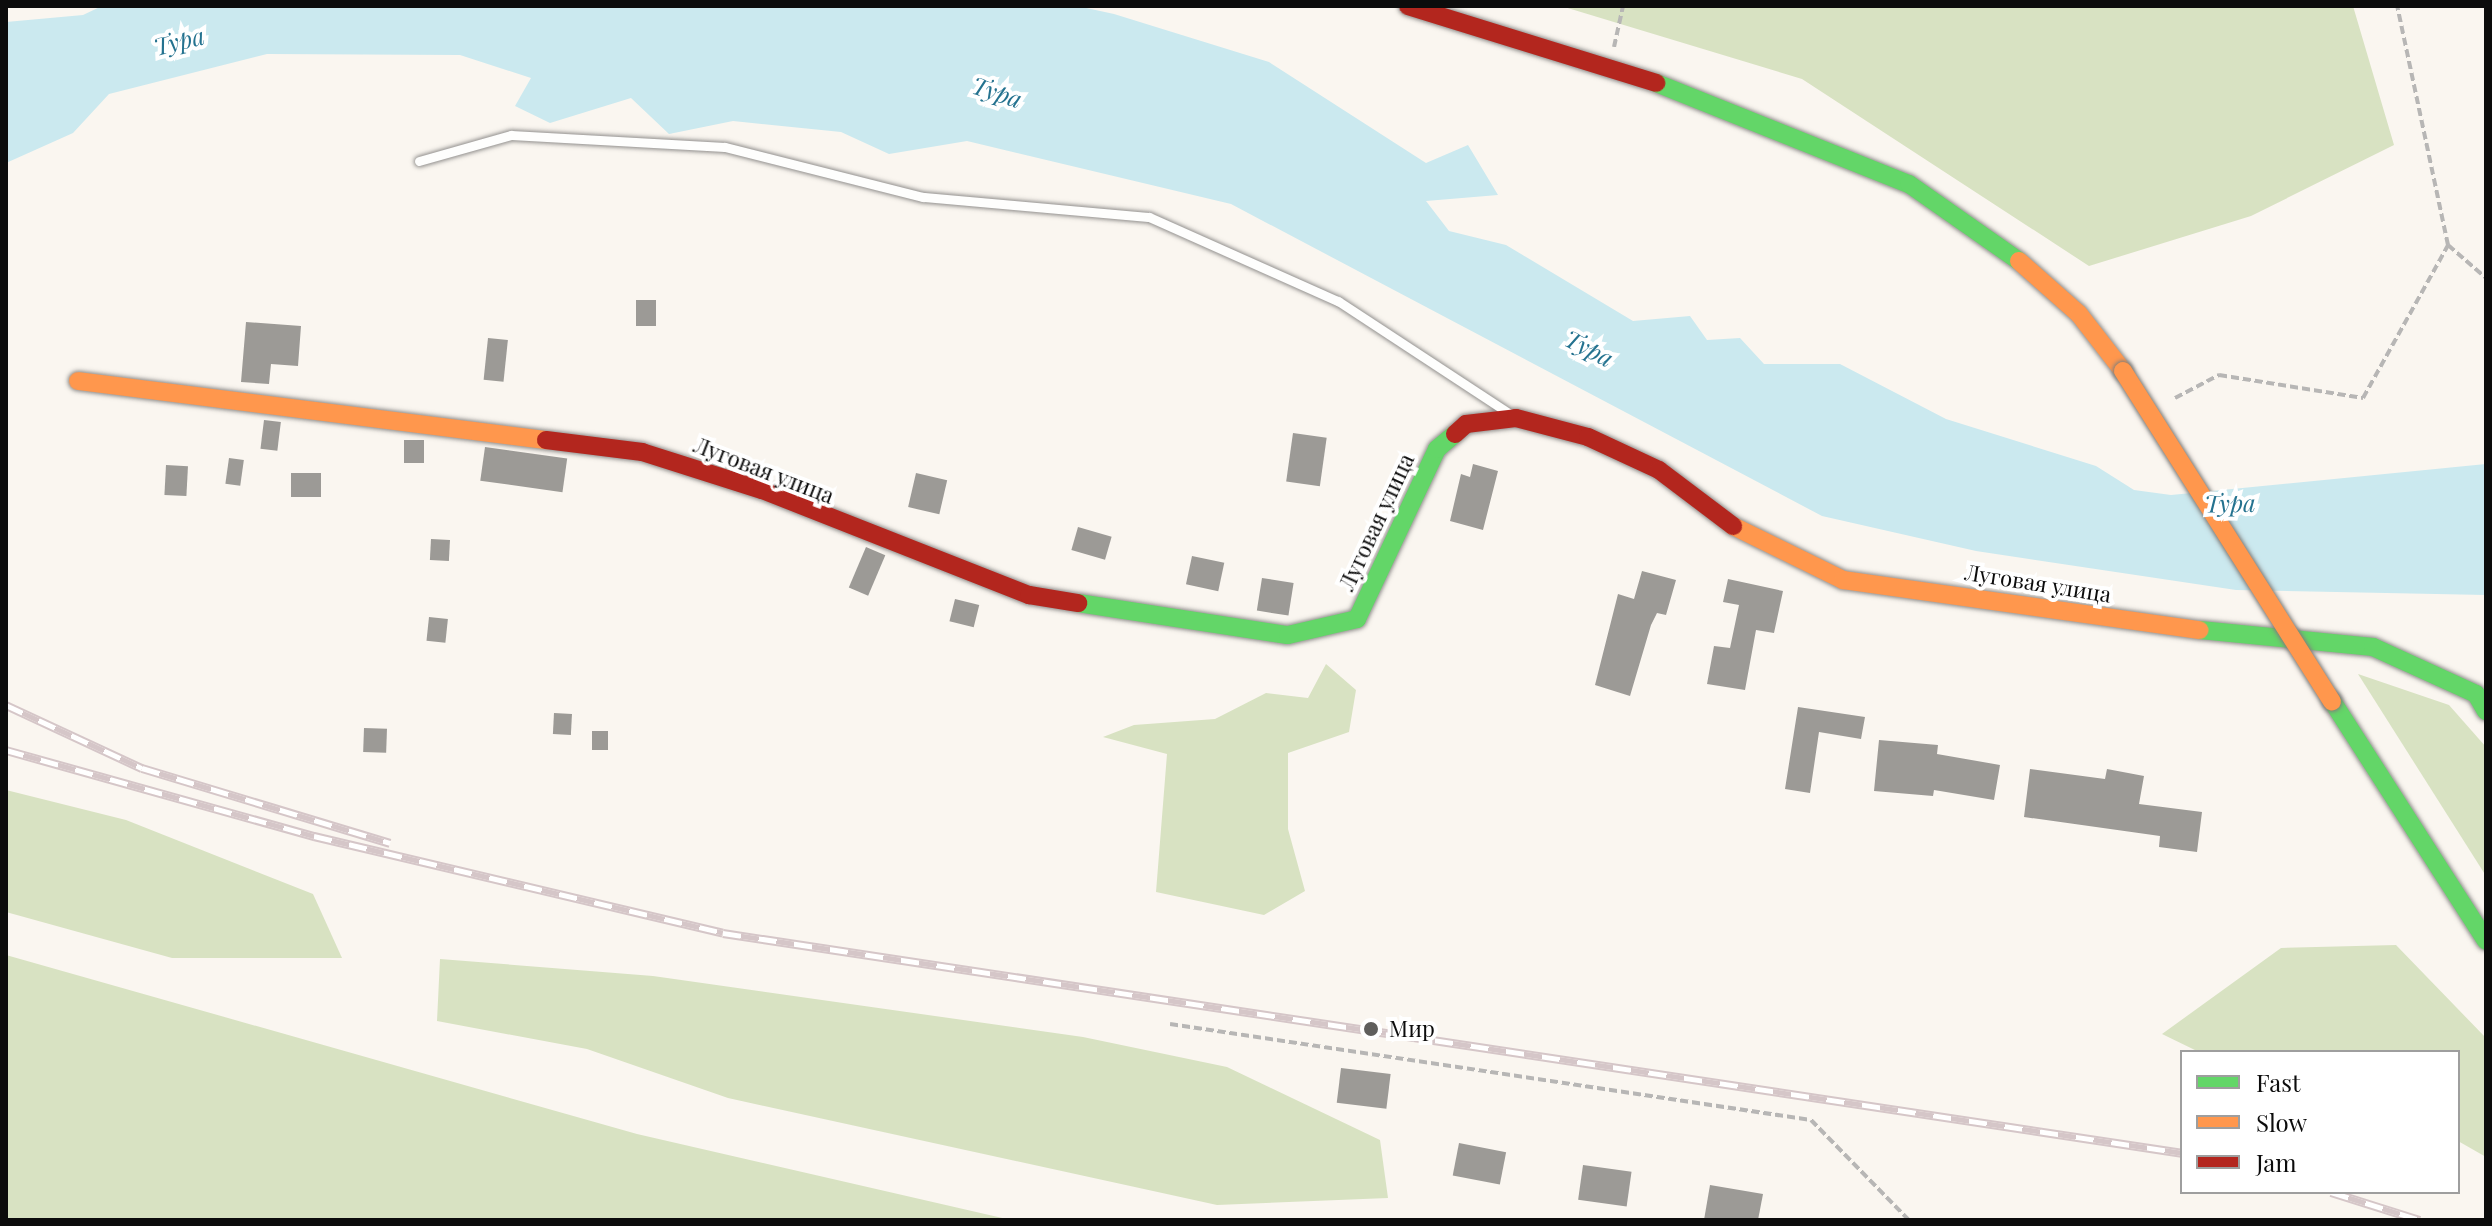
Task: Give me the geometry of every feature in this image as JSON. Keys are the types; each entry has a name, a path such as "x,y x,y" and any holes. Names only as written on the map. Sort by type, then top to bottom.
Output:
{"street":[{"path":"1408,6 1720,103 1909,184 2004,248 2079,314 2123,371 2486,941"},
{"name":"Луговая улица","path":"78,381 642,452 762,490 1029,595 1288,635 1357,619 1437,449 1466,424 1516,418 1588,437 1659,470 1768,548 1843,580 2141,624 2373,647 2444,676 2476,694 2486,711"}],"lane":[{"path":"419,161 511,135 725,147 923,197 1149,217 1338,301 1516,418"}],"path":[{"path":"1609,68 1623,6"},
{"path":"2397,6 2448,245 2486,278"},
{"path":"2175,398 2219,375 2363,398 2448,245"},
{"path":"1170,1024 1811,1120 1909,1220"}],"green space":[{"path":"1561,6 2353,6 2394,145 2251,216 2089,266 1802,79"},
{"path":"1326,664 1356,690 1349,732 1288,753 1288,829 1305,891 1264,915 1156,892 1167,754 1103,737 1134,725 1215,719 1266,693 1308,698"},
{"path":"2358,674 2449,705 2486,747 2486,876"},
{"path":"6,790 126,820 313,894 342,958 172,958 6,912"},
{"path":"2396,945 2486,1038 2486,1157 2460,1142 2460,1050 2195,1050 2162,1034 2281,948"},
{"path":"6,955 637,1134 1011,1220 6,1220"},
{"path":"440,959 653,976 1083,1037 1227,1067 1380,1140 1388,1198 1217,1205 728,1098 587,1049 437,1021"}],"water":[{"name":"Тура","path":"102,6 1077,6 1114,14 1269,62 1426,163 1468,145 1498,195 1426,201 1449,231 1506,245 1633,321 1690,316 1707,340 1740,338 1764,364 1840,364 1946,419 2096,466 2134,490 2171,495 2486,464 2486,595 2236,590 1976,551 1822,516 1231,204 967,141 889,154 841,132 733,121 669,134 631,98 550,123 515,106 531,78 460,55 267,54 109,94 73,133 6,163 6,22 83,15"}],"building":[{"path":"636,300 656,300 656,326 636,326"},
{"path":"246,322 301,326 298,366 271,364 269,384 241,382"},
{"path":"488,338 508,340 504,382 484,380"},
{"path":"264,420 281,422 277,451 260,449"},
{"path":"1293,433 1327,438 1320,486 1286,482"},
{"path":"404,440 424,440 424,463 404,463"},
{"path":"485,447 567,459 562,492 480,481"},
{"path":"229,458 244,460 240,486 225,484"},
{"path":"1473,464 1498,471 1483,530 1450,521 1461,474 1470,477"},
{"path":"166,465 188,466 186,496 164,495"},
{"path":"291,473 321,473 321,497 291,497"},
{"path":"916,473 947,480 939,514 908,507"},
{"path":"1078,527 1112,537 1105,560 1071,550"},
{"path":"431,539 450,540 449,561 430,560"},
{"path":"866,547 885,555 868,596 849,588"},
{"path":"1192,556 1224,563 1218,591 1186,584"},
{"path":"1642,571 1676,580 1666,615 1657,613 1651,625 1630,696 1595,685 1618,594 1634,599"},
{"path":"1262,578 1294,583 1288,616 1257,611"},
{"path":"1728,579 1783,591 1774,633 1756,630 1745,690 1707,684 1714,646 1730,648 1739,605 1723,602"},
{"path":"955,599 979,605 974,627 949,621"},
{"path":"429,617 448,619 445,643 426,641"},
{"path":"1798,707 1865,717 1861,739 1819,732 1810,793 1785,789"},
{"path":"554,713 572,714 571,735 553,734"},
{"path":"364,728 387,729 386,753 363,752"},
{"path":"592,731 608,731 608,750 592,750"},
{"path":"1879,740 1938,745 1937,754 2000,765 1994,800 1934,790 1933,796 1874,791"},
{"path":"2030,769 2105,779 2107,769 2144,776 2139,804 2202,812 2197,852 2159,847 2160,836 2024,817"},
{"path":"1341,1068 1391,1074 1386,1109 1337,1103"},
{"path":"1459,1143 1506,1152 1500,1185 1453,1175"},
{"path":"1583,1165 1632,1172 1627,1206 1578,1200"},
{"path":"1710,1185 1763,1194 1758,1220 1704,1220"}],"railway":[{"path":"6,705 142,768 390,843"},
{"path":"6,750 314,836 723,933 2180,1153"},
{"path":"2337,1194 2420,1220"}],"traffic: fast":[{"path":"1656,83 1909,184 2019,261"},
{"path":"1078,603 1288,635 1357,619 1437,449 1455,434"},
{"path":"2200,630 2373,647 2476,694 2486,711"},
{"path":"2332,701 2486,941"}],"traffic: slow":[{"path":"2019,261 2079,314 2123,371"},
{"path":"2123,371 2332,701"},
{"path":"78,381 546,440"},
{"path":"1733,526 1843,580 2200,630"}],"traffic: jam":[{"path":"1408,6 1656,83"},
{"path":"1455,434 1466,424 1516,418 1588,437 1659,470 1733,526"},
{"path":"546,440 642,452 762,490 1029,595 1078,603"}],"place":[{"name":"Мир","path":"1371,1029"}]}
